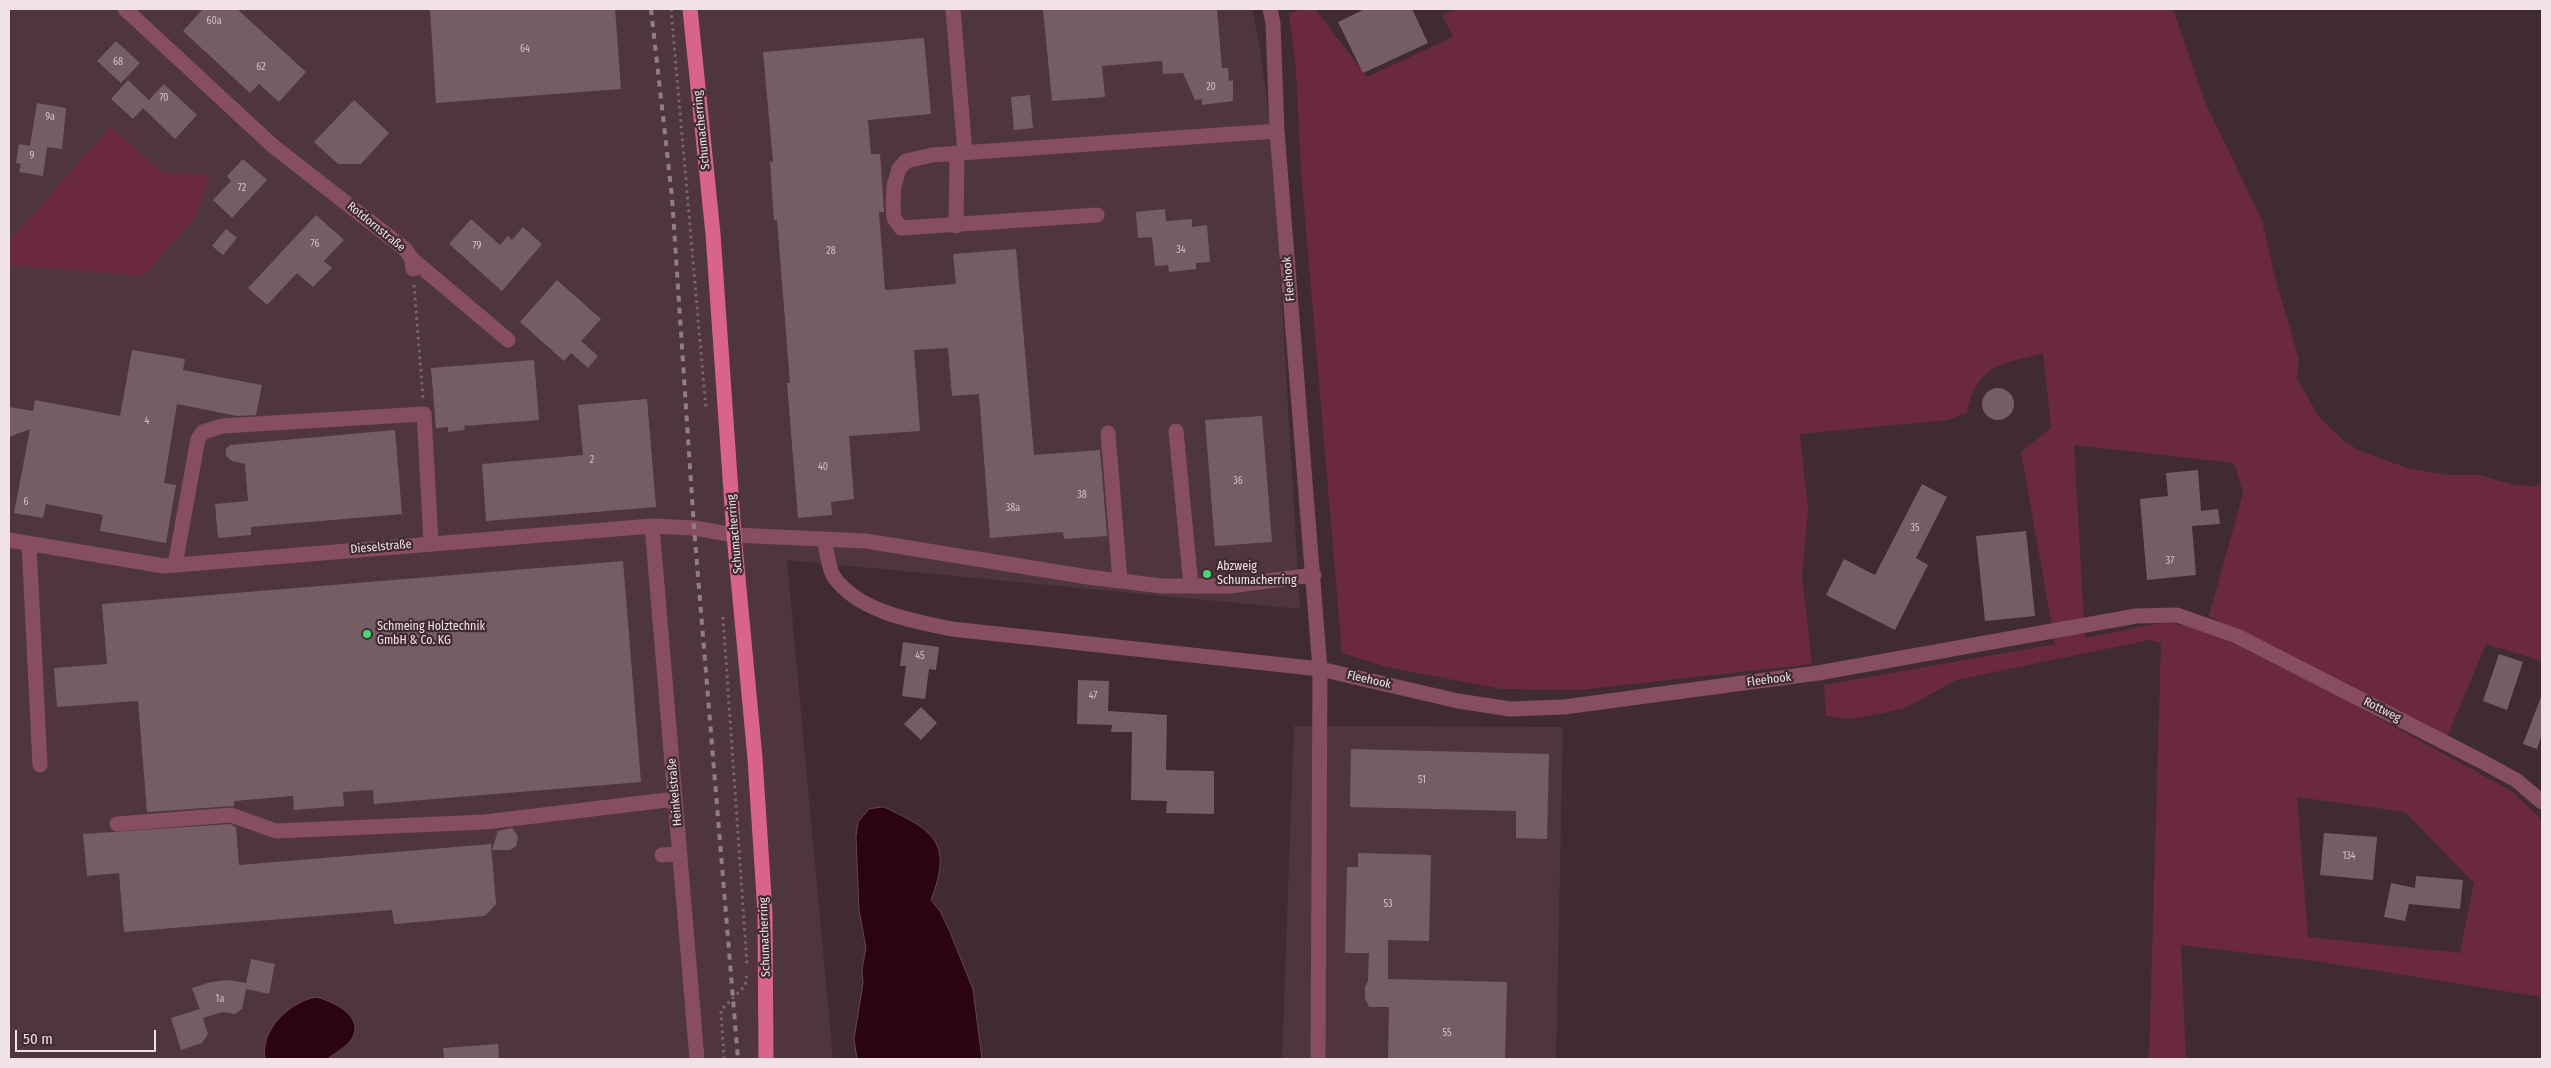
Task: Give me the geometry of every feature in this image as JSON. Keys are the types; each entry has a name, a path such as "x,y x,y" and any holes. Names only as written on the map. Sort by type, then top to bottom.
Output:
{"main road":[{"name":"Schumacherring","path":"690,9 713,234 734,535 755,758 762,875 766,1059"}],"street":[{"name":"Rotdornstraße","path":"125,9 273,146 405,249 412,264 508,340"},
{"path":"954,9 961,153 956,226"},
{"name":"Fleehook","path":"1270,9 1273,23 1277,131 1314,575 1320,669 1318,1059"},
{"path":"1097,215 956,226 901,228 894,218 894,186 899,169 906,161 932,155 1277,131"},
{"path":"175,565 198,438 203,432 222,426 424,414 431,542"},
{"path":"1176,431 1192,586"},
{"path":"1108,433 1120,581"},
{"name":"Dieselstraße","path":"9,540 164,566 431,542 652,526 694,528 734,535 866,542 1120,581 1192,586 1229,586 1314,575"},
{"name":"Heinkelstraße","path":"652,526 697,1059"},
{"path":"824,539 834,576 862,602 904,619 952,629 1320,669"},
{"path":"30,544 40,765"},
{"name":"Fleehook","path":"1320,669 1458,701 1519,709 1564,707 1818,673 2136,616 2177,615 2217,628"},
{"name":"Rottweg","path":"2217,628 2481,761 2516,780 2542,802"},
{"path":"117,824 231,815 276,831 485,822 675,799"},
{"path":"662,855 680,854"}],"path":[{"path":"671,9 707,414"},
{"path":"412,264 424,414"},
{"path":"722,610 747,972 745,986 721,1010 724,1059"}],"shaded area":[{"path":"9,9 1252,9 1260,47 1273,151 1300,609 787,560 833,1059 9,1059"},
{"path":"1304,9 1315,9 1367,77 1453,37 1442,15 1454,9 2173,9 2205,102 2262,220 2274,274 2299,359 2297,378 2319,417 2343,440 2360,451 2410,469 2450,475 2479,475 2514,485 2534,486 2542,483 2542,661 2486,644 2447,737 2209,616 2243,493 2234,463 2074,445 2085,638 2166,622 2210,631 2246,645 2513,792 2542,820 2542,997 2315,961 2181,945 2186,1059 2149,1059 2161,643 2149,640 1956,680 1903,709 1853,719 1826,716 1824,685 2055,644 2021,452 2051,428 2043,353 2015,360 1993,369 1977,385 1971,397 1967,413 1947,420 1800,434 1808,510 1802,575 1812,664 1579,690 1501,689 1387,667 1342,653 1301,171 1296,70 1289,13","holes":["2297,797 2405,812 2474,883 2460,953 2308,937"]},
{"path":"110,127 164,173 210,175 196,217 143,276 9,265 9,242"},
{"path":"1294,726 1563,727 1556,1059 1282,1059"},
{"path":"884,807 916,824 935,841 939,852 940,865 931,900 940,911 950,932 973,989 982,1059 857,1059 854,1039 863,983 862,969 866,948 859,910 856,836 858,822 869,809"},
{"path":"316,997 339,1006 351,1017 355,1024 355,1032 350,1042 323,1060 265,1059 267,1038 278,1019 296,1005"}],"building":[{"path":"203,9 237,9 306,72 279,102 259,84 250,93 183,31"},
{"path":"430,9 615,9 621,89 436,103"},
{"path":"1043,9 1217,9 1222,68 1228,68 1229,81 1233,80 1233,101 1202,105 1202,99 1195,100 1183,73 1163,74 1162,61 1102,66 1105,97 1052,101"},
{"path":"1365,9 1412,9 1428,43 1363,73 1338,22"},
{"path":"924,38 931,114 868,120 871,154 880,154 884,212 879,212 885,290 956,284 953,254 1016,249 1034,455 1100,450 1107,536 1064,539 1063,532 990,538 979,394 952,396 948,348 914,350 920,431 849,436 854,499 831,502 832,515 798,518 787,383 790,383 777,220 774,220 770,162 773,162 763,52"},
{"path":"116,41 140,63 121,83 97,61"},
{"path":"128,80 149,100 164,84 197,115 175,139 143,108 133,119 111,99"},
{"path":"1030,95 1033,128 1014,130 1011,97"},
{"path":"354,100 389,133 361,164 338,164 314,142"},
{"path":"37,103 66,108 62,149 47,147 43,176 19,172 21,164 16,163 19,144 30,146"},
{"path":"243,159 267,180 232,218 213,200 231,181 227,176"},
{"path":"1165,209 1166,221 1192,219 1192,227 1207,225 1210,262 1196,263 1196,269 1169,272 1168,265 1155,266 1152,237 1138,238 1136,212"},
{"path":"316,215 344,240 324,261 332,268 313,287 297,273 267,305 248,288"},
{"path":"471,219 500,245 508,236 512,240 523,227 542,244 502,291 449,244"},
{"path":"226,229 237,238 223,255 212,246"},
{"path":"557,280 601,319 581,341 598,356 588,368 571,353 564,361 520,322"},
{"path":"132,350 185,359 183,370 262,385 256,415 237,416 177,404 164,483 176,485 166,543 100,531 103,515 46,504 43,518 14,513 30,429 9,437 9,407 33,411 35,400 120,416"},
{"path":"534,360 539,420 464,426 465,430 448,432 448,427 436,428 431,368"},
{"path":"1998,388 2004,389 2009,393 2013,398 2013,410 2009,415 2004,419 1998,420 1992,419 1987,415 1983,410 1982,404 1983,398 1987,393 1992,389"},
{"path":"647,399 656,507 486,521 482,464 583,455 578,405"},
{"path":"1262,416 1272,542 1215,546 1205,420"},
{"path":"395,430 402,514 251,527 251,535 218,538 215,504 248,501 245,464 232,461 226,456 226,449 230,445"},
{"path":"2198,470 2201,511 2218,509 2220,524 2192,526 2196,575 2147,580 2140,499 2168,496 2166,473"},
{"path":"1922,484 1947,497 1916,558 1928,565 1895,630 1826,595 1844,559 1875,575"},
{"path":"2026,531 2035,616 1985,621 1976,536"},
{"path":"623,561 641,782 374,804 373,790 343,792 344,806 294,810 293,796 234,801 234,806 147,812 138,701 57,707 54,668 107,664 102,604"},
{"path":"903,642 939,647 936,670 929,669 925,699 902,696 906,666 900,666"},
{"path":"2499,654 2523,662 2507,710 2483,701"},
{"path":"1078,680 1109,681 1108,711 1167,715 1166,770 1214,771 1214,814 1166,813 1167,801 1131,800 1132,732 1111,732 1112,725 1077,724"},
{"path":"2541,697 2542,734 2537,749 2523,744"},
{"path":"921,707 937,723 921,740 904,724"},
{"path":"1351,749 1549,754 1547,839 1516,838 1516,811 1350,807"},
{"path":"230,824 236,827 239,865 491,844 496,904 485,916 394,924 392,910 124,932 119,873 87,876 83,834"},
{"path":"512,828 518,836 516,846 510,850 492,850 498,831"},
{"path":"2324,833 2377,837 2373,880 2320,875"},
{"path":"1358,853 1431,855 1429,941 1388,940 1388,979 1507,982 1505,1059 1388,1059 1389,1007 1369,1007 1365,998 1369,953 1345,953 1347,867 1358,867"},
{"path":"2416,876 2463,880 2460,909 2409,904 2405,921 2384,917 2391,883 2415,888"},
{"path":"251,959 275,964 269,994 246,989 242,1009 235,1014 222,1012 203,1018 192,988 211,982 228,980 246,983"},
{"path":"200,1009 208,1034 202,1043 181,1050 171,1018"},
{"path":"498,1044 499,1059 444,1059 443,1048"}],"railway":[{"path":"651,9 672,197 694,528 738,1059"}],"place":[{"name":"Abzweig Schumacherring","path":"1207,574"},
{"name":"Schmeing Holztechnik GmbH & Co. KG","path":"367,634"}]}
